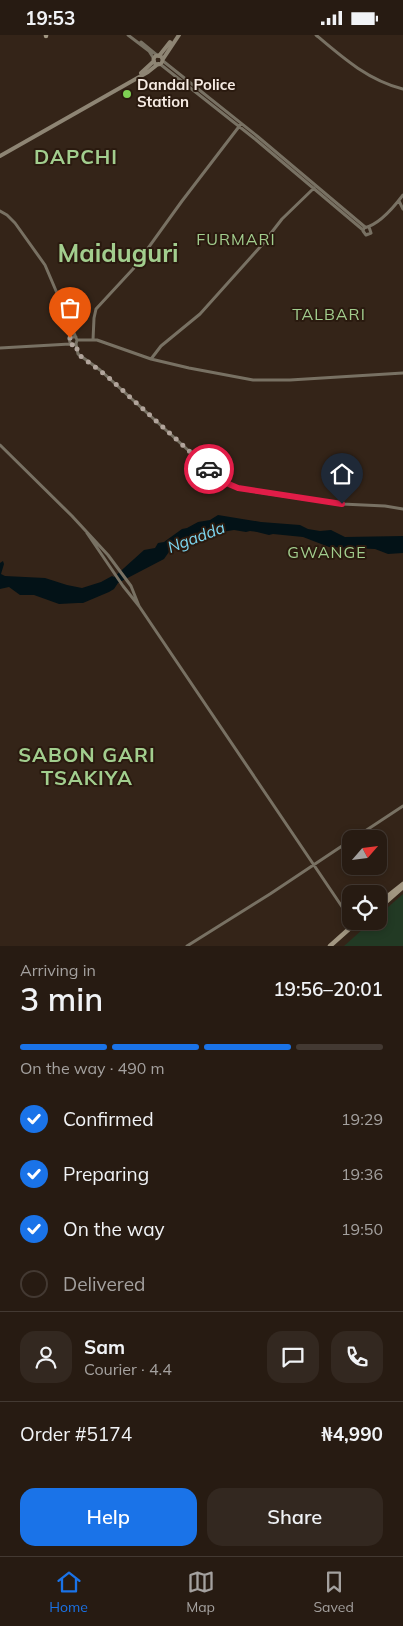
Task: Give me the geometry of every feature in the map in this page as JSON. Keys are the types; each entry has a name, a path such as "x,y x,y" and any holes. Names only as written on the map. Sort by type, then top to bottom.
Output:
{"highway":[{"path":"387,897 403,885"},
{"path":"387,900 403,885"},
{"path":"330,946 347,930"},
{"path":"335,946 349,930"}],"main road":[{"path":"130,35 367,229"},
{"path":"0,154 138,78 159,60 178,35"},
{"path":"316,35 346,61 370,76 403,89"},
{"path":"240,125 314,188 367,229"},
{"path":"93,340 96,309 133,269 240,125"},
{"path":"151,359 161,346 200,314 261,246 282,219 314,188"},
{"path":"367,229 395,205 403,195"},
{"path":"399,201 402,208"},
{"path":"395,205 402,208"},
{"path":"0,211 15,223 45,265 77,339 78,354 106,374 200,461 229,485 256,492 304,499 403,509"},
{"path":"0,348 58,344 70,341 73,337 93,340 151,359 189,368 265,381 403,373"},
{"path":"70,341 76,344"},
{"path":"0,445 72,516 86,533 123,586 139,605 342,905"},
{"path":"86,533 116,563 139,605"},
{"path":"366,830 403,806"},
{"path":"187,946 342,846"}],"green space":[{"path":"403,894 403,946 344,946 362,930 387,930 387,908"}],"water":[{"name":"Ngadda","path":"218,515 261,522 300,525 308,529 320,531 331,530 345,537 403,536 403,553 388,554 375,549 329,547 303,537 234,530 204,535 175,547 171,549 164,559 118,583 109,592 83,603 59,604 34,595 20,595 9,587 0,589 0,563 3,561 1,574 5,576 45,578 82,588 101,582 112,576 114,577 144,550 155,548 158,543 164,542 182,529 198,522 210,520"}],"way so far":[{"path":"70,338 69,342 71,345 76,344 78,354 94,365 148,412 209,469"}],"place":[{"name":"Dandal Police Station","path":"127,94"}],"district":[{"name":"DAPCHI","path":"76,157"},
{"name":"FURMARI","path":"236,239"},
{"name":"Maiduguri","path":"118,253"},
{"name":"TALBARI","path":"329,314"},
{"name":"GWANGE","path":"327,552"},
{"name":"SABON GARI TSAKIYA","path":"87,766"}],"route":[{"path":"209,469 224,482 238,488 342,504"}]}
